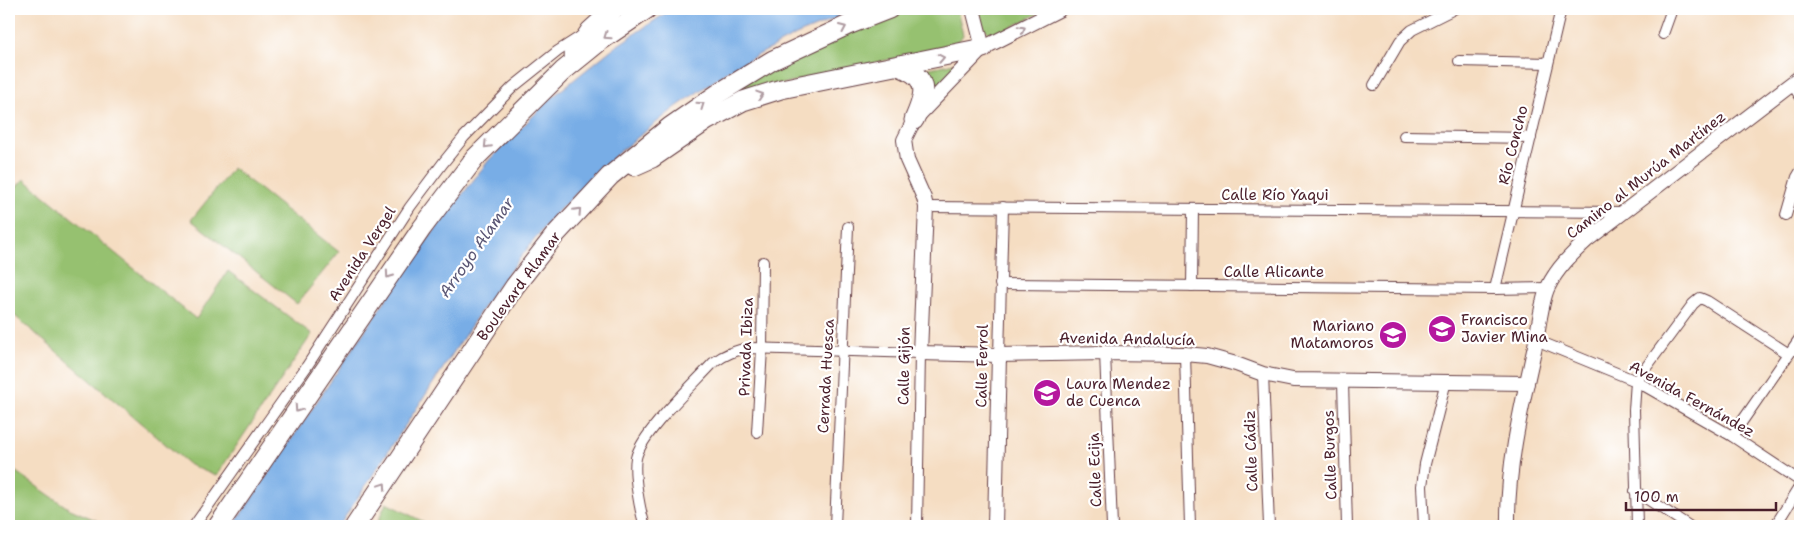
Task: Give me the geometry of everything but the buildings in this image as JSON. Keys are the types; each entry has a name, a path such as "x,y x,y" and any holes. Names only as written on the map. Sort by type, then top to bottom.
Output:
{"highway":[{"path":"563,71 590,31 614,9"},
{"path":"218,526 422,228 475,158 563,71 600,41 647,9"},
{"name":"Boulevard Alamar","path":"355,526 515,286 555,235 610,176 670,127 719,93 773,60 848,25 889,9"},
{"path":"610,176 652,158 706,121 743,101 781,89 898,66 982,41"},
{"path":"898,66 912,72 921,81 924,90 923,98 914,120"}],"street":[{"path":"973,9 982,41"},
{"path":"926,207 924,198 907,160 905,150 904,140 914,120 982,41 1060,9"},
{"path":"1374,86 1400,41 1412,30 1454,9"},
{"name":"Río Concho","path":"1495,289 1561,9"},
{"path":"1663,34 1672,9"},
{"name":"Avenida Vergel","path":"194,526 307,366 410,207 443,163 481,118 513,87 558,51 590,31"},
{"path":"1459,60 1548,63"},
{"path":"1796,81 1800,96"},
{"name":"Camino al Murúa Martínez","path":"1508,526 1507,503 1511,467 1527,383 1547,288 1560,267 1571,254 1624,212 1796,81"},
{"path":"1404,136 1531,138"},
{"path":"1786,215 1800,172"},
{"name":"Calle Río Yaqui","path":"926,207 1624,212"},
{"name":"Calle Gijón","path":"917,526 920,353 926,207"},
{"name":"Calle Ferrol","path":"995,526 1003,207"},
{"path":"1192,286 1193,209"},
{"name":"Cerrada Huesca","path":"835,526 848,227"},
{"name":"Privada Ibiza","path":"757,432 762,349 763,262"},
{"name":"Calle Alicante","path":"1000,284 1547,288"},
{"path":"1637,526 1634,410 1636,381 1693,304 1700,298 1707,301 1789,354"},
{"path":"1732,436 1800,338"},
{"name":"Avenida Fernández","path":"1536,340 1636,381 1732,436 1800,481"},
{"name":"Avenida Andalucía","path":"645,526 636,471 636,458 641,444 650,431 713,363 724,355 737,350 999,355 1185,354 1207,356 1263,374 1294,380 1527,383"},
{"name":"Calle Ecija","path":"1105,353 1112,526"},
{"path":"1185,354 1190,526"},
{"name":"Calle Cádiz","path":"1263,374 1269,526"},
{"path":"1424,526 1422,486 1425,464 1446,381"},
{"name":"Calle Burgos","path":"1343,382 1347,526"},
{"path":"1775,526 1800,486"},
{"path":"1635,491 1689,526"}],"green space":[{"path":"911,9 957,9 963,35 957,44 777,85 665,138 758,74 883,18"},
{"path":"978,9 1047,9 996,35 991,34 985,29"},
{"path":"954,63 955,66 938,85 934,84 926,69"},
{"path":"233,168 339,252 297,304 191,220"},
{"path":"24,179 196,319 228,271 312,334 216,476 190,465 9,311 9,195"},
{"path":"9,467 68,508 109,526 9,526"},
{"path":"386,503 432,526 376,526"}],"water":[{"name":"Arroyo Alamar","path":"672,9 859,9 796,35 730,70 676,107 618,153 553,216 494,291 339,526 233,526 418,252 489,160 549,100 612,49"}],"place":[{"name":"Francisco Javier Mina","path":"1442,329"},
{"name":"Mariano Matamoros","path":"1393,335"},
{"name":"Laura Mendez de Cuenca","path":"1047,393"}]}
